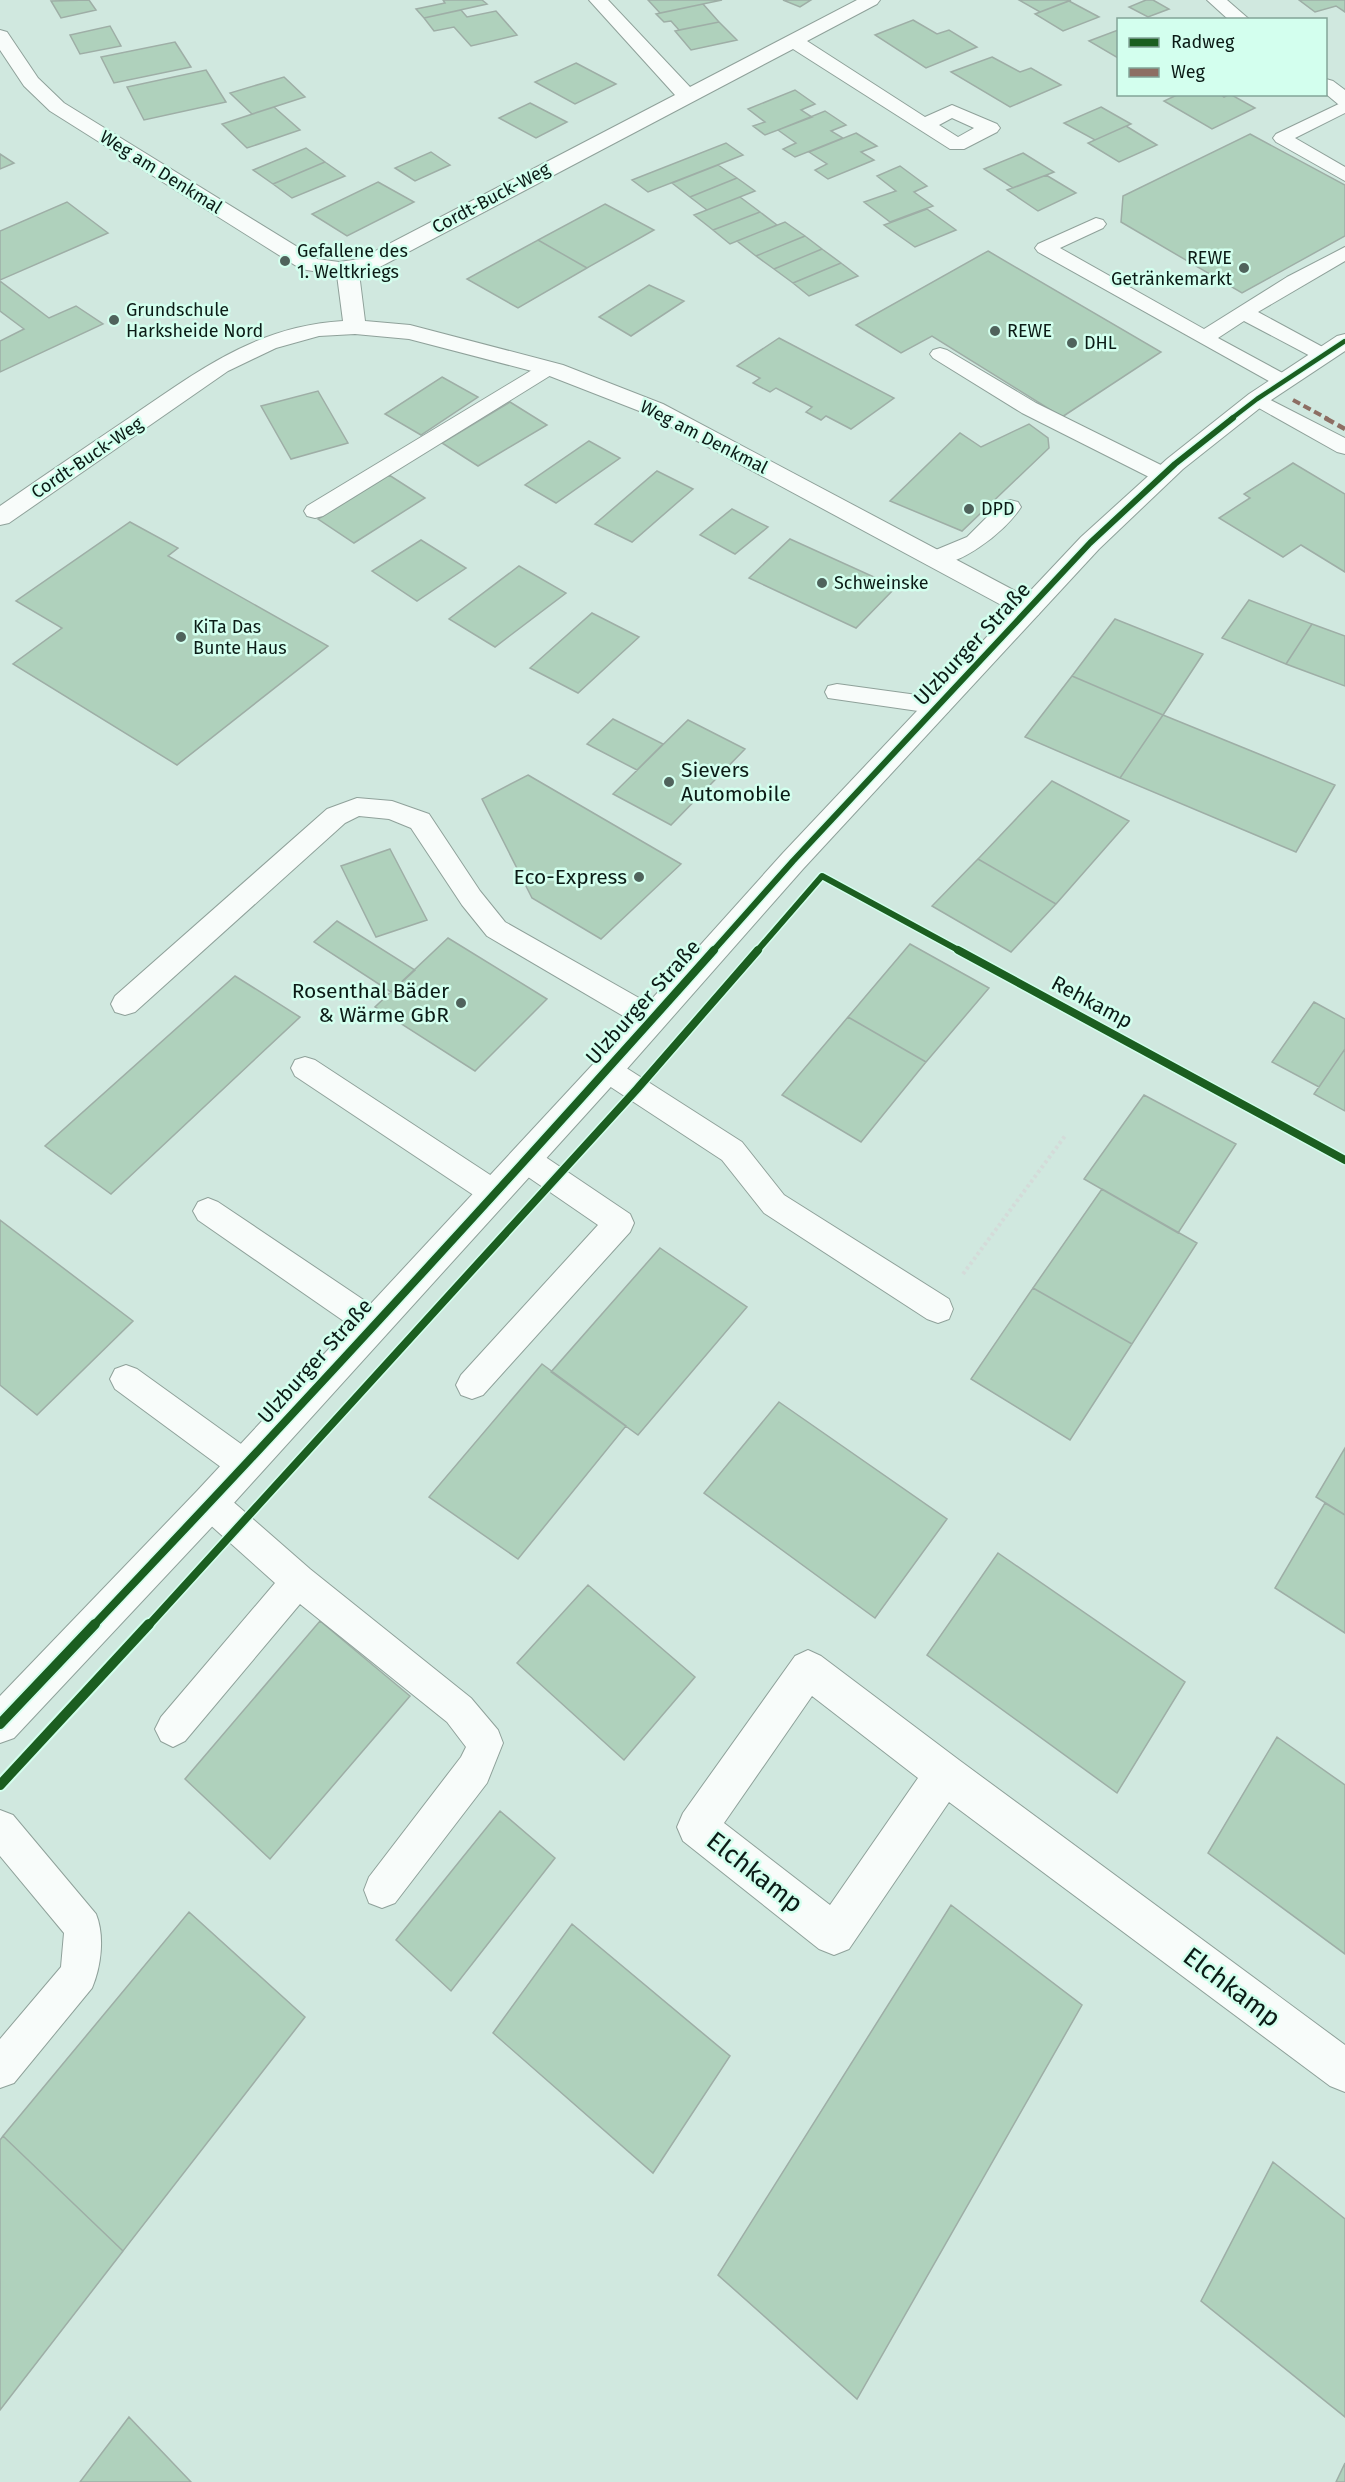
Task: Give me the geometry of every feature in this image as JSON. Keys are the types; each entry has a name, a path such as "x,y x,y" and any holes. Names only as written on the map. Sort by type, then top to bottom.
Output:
{"street":[{"path":"598,0 686,96"},
{"name":"Cordt-Buck-Weg","path":"348,270 368,264 871,0"},
{"path":"1216,0 1238,18"},
{"name":"Weg am Denkmal","path":"0,36 31,82 57,107 309,264 327,269 348,270"},
{"path":"792,40 924,125"},
{"path":"1327,86 1345,100"},
{"path":"348,270 349,295 356,327"},
{"name":"Cordt-Buck-Weg","path":"0,517 220,366 240,355 291,336 319,329 356,327"},
{"name":"Weg am Denkmal","path":"356,327 410,332 549,368 655,409 1029,609"},
{"name":"Ulzburger Straße","path":"0,1724 210,1503 372,1323 607,1070 793,861 1090,543 1163,475 1257,399 1334,348"},
{"name":"Elchkamp","path":"945,1774 834,1934 697,1827 808,1669 945,1774 1345,2071"}],"lane":[{"path":"1345,106 1282,138 1345,175"},
{"path":"1096,224 1045,248 1283,381"},
{"path":"1204,338 1294,281 1345,253"},
{"path":"1244,313 1334,348"},
{"path":"940,354 1029,408 1163,475"},
{"path":"315,511 549,368"},
{"path":"1257,399 1345,447"},
{"path":"934,559 975,542 1010,507"},
{"path":"837,692 939,706"},
{"path":"125,1004 336,816 357,807 392,810 420,821 471,898 496,929 652,1019"},
{"path":"305,1068 494,1193"},
{"path":"607,1070 732,1151 774,1204 938,1309"},
{"path":"472,1385 619,1222 525,1159"},
{"path":"208,1211 372,1323"},
{"path":"126,1379 244,1465"},
{"path":"210,1503 298,1581 459,1710 485,1743 474,1770 382,1890"},
{"path":"173,1729 298,1581"},
{"path":"0,1828 83,1927 79,1975 0,2069"}],"path":[{"path":"938,1309 1065,1136"}],"building":[{"path":"89,0 96,10 61,18 51,1"},
{"path":"443,0 482,0 487,4 424,18 416,9 445,3"},
{"path":"648,0 722,0 660,13"},
{"path":"783,0 811,0 800,7"},
{"path":"1019,0 1071,0 1040,12"},
{"path":"1146,0 1153,0 1169,9 1148,17 1129,7"},
{"path":"1299,0 1345,0 1345,12 1336,6 1315,12"},
{"path":"1069,1 1099,17 1063,31 1035,14"},
{"path":"703,4 719,22 679,30 671,21 664,22 656,14"},
{"path":"461,10 467,17 496,11 517,35 471,46 454,27 434,31 424,18"},
{"path":"913,20 937,34 949,30 977,47 926,68 875,35"},
{"path":"719,22 737,40 691,50 675,31"},
{"path":"110,26 121,46 80,54 70,35"},
{"path":"1117,30 1117,57 1089,41"},
{"path":"175,42 191,67 114,83 101,57"},
{"path":"992,57 1020,72 1031,68 1061,85 1010,107 951,72"},
{"path":"576,63 616,84 575,104 535,82"},
{"path":"206,70 226,102 144,120 127,87"},
{"path":"284,77 305,97 252,114 230,93"},
{"path":"795,90 815,104 801,110 812,117 765,135 753,126 765,122 748,109"},
{"path":"1175,96 1234,96 1255,108 1212,129 1164,101"},
{"path":"530,103 567,122 536,138 499,118"},
{"path":"274,107 300,130 247,148 222,124"},
{"path":"1101,107 1131,124 1095,140 1064,123"},
{"path":"825,111 846,125 831,131 843,138 795,157 783,149 796,143 778,130"},
{"path":"1126,126 1157,145 1119,162 1088,143"},
{"path":"856,133 877,146 861,152 874,160 828,179 815,170 827,164 809,152"},
{"path":"1250,134 1345,185 1345,236 1242,293 1121,222 1123,196"},
{"path":"726,143 743,155 648,192 632,180"},
{"path":"306,148 325,162 273,184 253,170"},
{"path":"431,152 450,165 415,181 395,168"},
{"path":"1023,153 1054,172 1013,188 984,169"},
{"path":"0,154 14,163 0,169"},
{"path":"325,162 345,176 292,198 273,184"},
{"path":"718,165 737,178 690,197 672,183"},
{"path":"900,166 927,186 914,192 933,206 890,222 864,202 896,191 877,176"},
{"path":"1046,175 1076,193 1038,211 1007,190"},
{"path":"737,178 755,191 707,210 690,197"},
{"path":"378,182 414,202 347,236 312,214"},
{"path":"740,197 760,212 713,230 694,215"},
{"path":"67,202 108,233 0,280 0,231"},
{"path":"605,204 654,230 587,268 538,240"},
{"path":"927,209 956,230 915,247 884,225"},
{"path":"760,212 777,225 730,244 713,230"},
{"path":"785,222 805,236 756,256 737,241"},
{"path":"805,236 822,249 774,269 756,256"},
{"path":"538,240 587,268 518,308 467,279"},
{"path":"822,249 841,263 793,283 774,269"},
{"name":"REWE","path":"988,251 1161,352 1062,417 932,336 901,353 856,325"},
{"path":"841,263 858,276 809,296 793,283"},
{"path":"0,281 49,318 76,306 103,324 0,372 0,341 24,329 0,311"},
{"path":"649,285 684,301 631,336 599,317"},
{"path":"779,338 894,398 851,429 826,416 821,420 806,412 812,407 776,388 770,392 753,383 760,378 737,366"},
{"path":"442,377 478,397 421,435 385,414"},
{"path":"318,391 348,443 291,459 261,406"},
{"path":"510,402 547,425 478,466 442,443"},
{"path":"1029,424 1048,438 1049,448 962,531 890,501 960,433 981,447"},
{"path":"589,441 620,458 556,503 525,485"},
{"path":"1293,463 1345,494 1345,572 1301,545 1283,557 1219,518 1250,498 1244,494"},
{"path":"657,471 693,489 632,542 595,524"},
{"path":"389,475 425,498 354,543 318,519"},
{"path":"732,509 768,527 735,554 700,535"},
{"name":"KiTa Das Bunte Haus","path":"130,522 178,548 168,556 328,646 177,765 13,664 62,628 16,601"},
{"name":"Schweinske","path":"790,539 896,587 856,628 749,578"},
{"path":"421,540 466,568 417,601 372,571"},
{"path":"519,566 566,593 495,647 449,619"},
{"path":"1249,600 1312,624 1286,664 1222,638"},
{"path":"592,613 639,637 578,693 530,668"},
{"path":"1115,619 1203,654 1163,715 1072,676"},
{"path":"1312,624 1345,636 1345,686 1286,664"},
{"path":"1072,676 1163,715 1120,778 1025,737"},
{"path":"1163,715 1335,785 1296,852 1120,778"},
{"path":"613,719 663,744 637,770 587,744"},
{"name":"Sievers Automobile","path":"688,720 745,749 671,825 613,794"},
{"path":"528,775 681,864 601,939 532,898 482,799"},
{"path":"1052,781 1129,821 1056,904 978,859"},
{"path":"390,849 427,920 376,937 341,866"},
{"path":"978,859 1056,904 1011,952 932,906"},
{"path":"337,921 415,970 391,992 314,942"},
{"name":"Rosenthal Bäder & Wärme GbR","path":"448,938 547,999 475,1071 375,1007"},
{"path":"910,944 989,988 926,1062 848,1017"},
{"path":"235,976 300,1017 111,1194 45,1146"},
{"path":"1314,1002 1345,1019 1345,1049 1319,1087 1272,1062"},
{"path":"848,1017 926,1062 861,1142 782,1095"},
{"path":"1345,1049 1345,1111 1314,1094"},
{"path":"1144,1095 1236,1144 1178,1233 1084,1179"},
{"path":"1102,1189 1197,1243 1132,1344 1033,1288"},
{"path":"0,1220 133,1321 37,1415 0,1385"},
{"path":"660,1248 747,1307 638,1435 551,1372"},
{"path":"1033,1288 1132,1344 1070,1440 971,1379"},
{"path":"542,1364 626,1426 518,1559 429,1497"},
{"path":"779,1402 947,1519 875,1618 704,1493"},
{"path":"1345,1448 1345,1515 1316,1497"},
{"path":"1325,1503 1345,1515 1345,1633 1275,1588"},
{"path":"998,1553 1185,1682 1117,1793 927,1655"},
{"path":"588,1585 695,1677 624,1760 517,1663"},
{"path":"320,1621 410,1696 270,1859 185,1779"},
{"path":"1277,1737 1345,1785 1345,1954 1208,1853"},
{"path":"500,1811 555,1858 451,1991 396,1940"},
{"path":"951,1905 1082,2005 857,2399 718,2275"},
{"path":"189,1912 305,2017 123,2251 3,2136"},
{"path":"572,1924 730,2056 653,2173 493,2033"},
{"path":"3,2136 123,2251 0,2410 0,2140"},
{"path":"1273,2162 1345,2219 1345,2417 1201,2301"},
{"path":"129,2417 191,2482 80,2482"},
{"path":"1345,2463 1345,2482 1336,2482"}],"marked path":[{"path":"1293,400 1345,429"}],"cycle path":[{"path":"0,1724 210,1503 607,1070 793,861 1090,543 1175,464 1257,399 1345,341"},
{"name":"Rehkamp","path":"0,1785 239,1528 637,1089 822,876 1345,1160"}],"place":[{"name":"Gefallene des 1. Weltkriegs","path":"285,261"},
{"name":"REWE Getränkemarkt","path":"1244,268"},
{"name":"Grundschule Harksheide Nord","path":"114,320"},
{"name":"REWE","path":"995,331"},
{"name":"DHL","path":"1072,343"},
{"name":"DPD","path":"969,509"},
{"name":"Schweinske","path":"822,583"},
{"name":"KiTa Das Bunte Haus","path":"181,637"},
{"name":"Sievers Automobile","path":"669,782"},
{"name":"Eco-Express","path":"639,877"},
{"name":"Rosenthal Bäder & Wärme GbR","path":"461,1003"}]}
